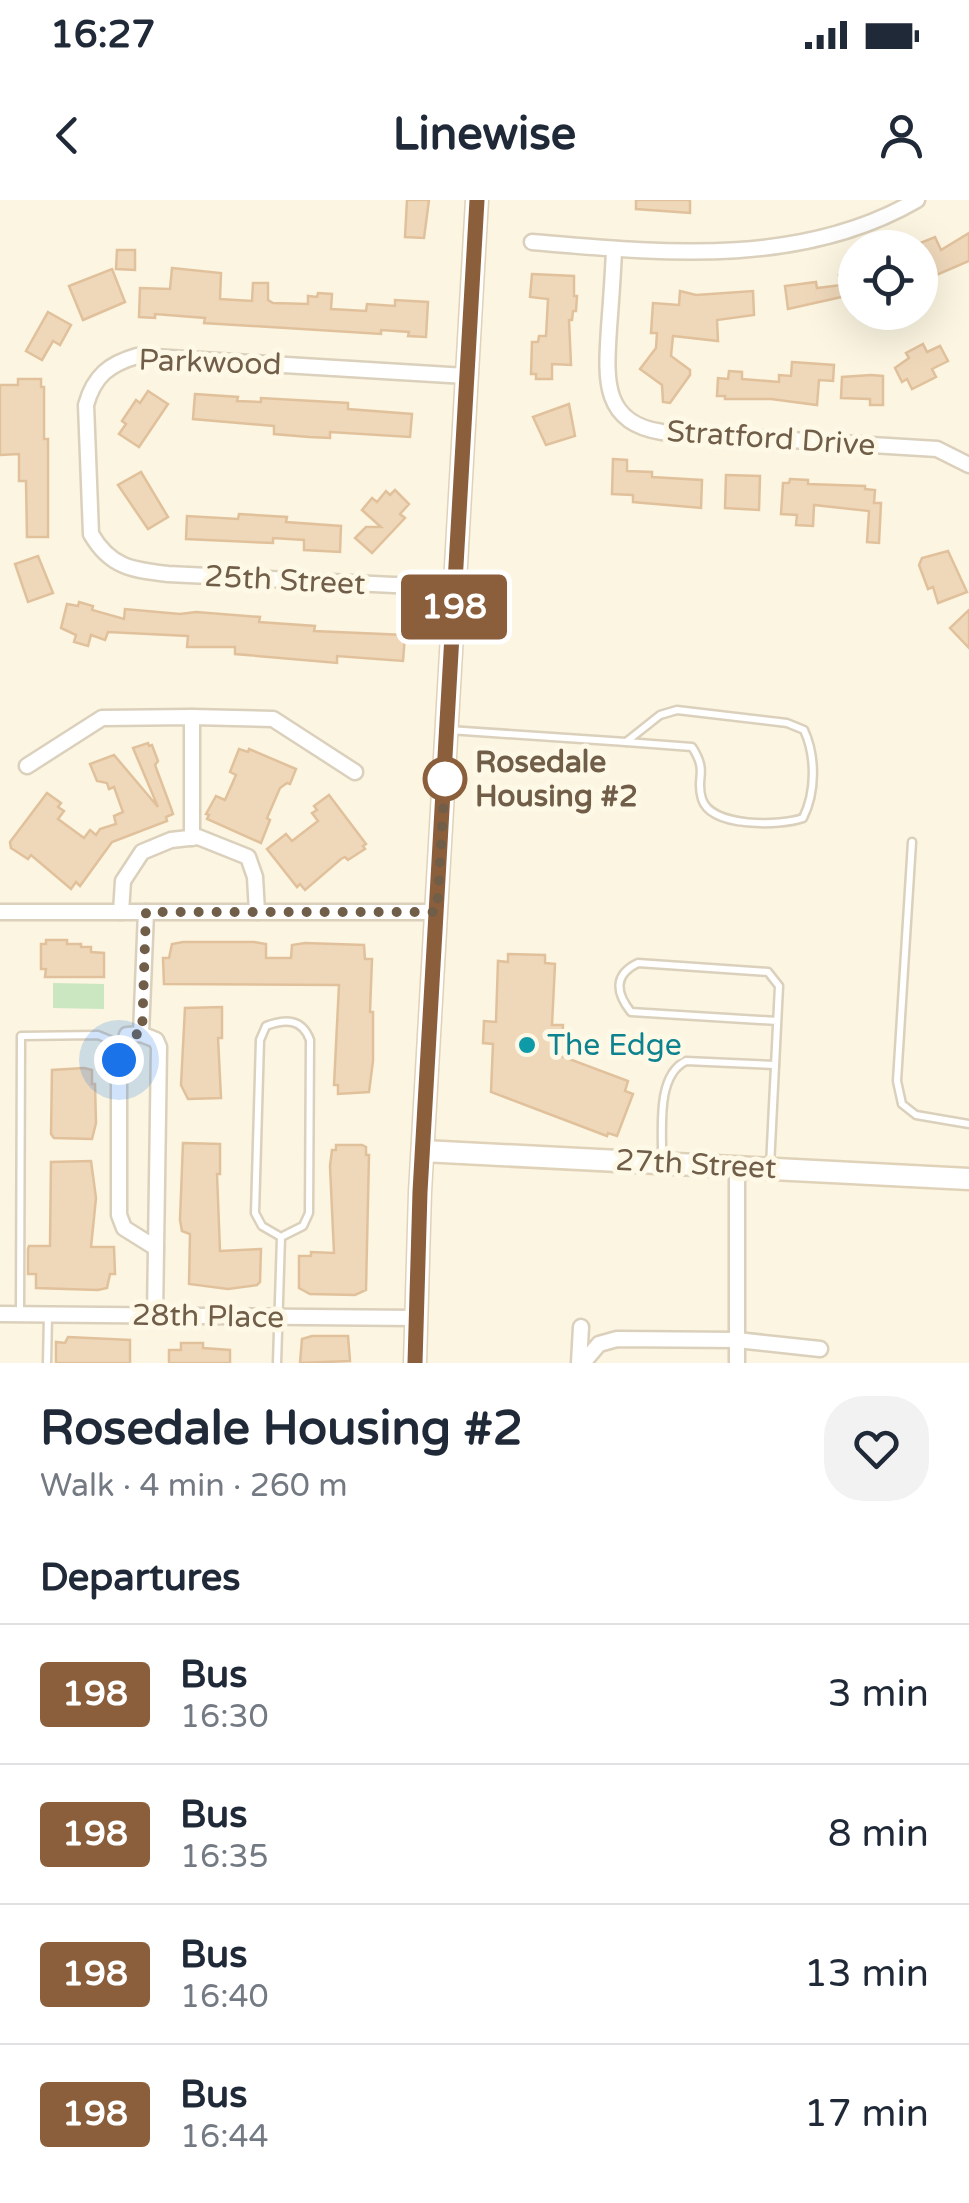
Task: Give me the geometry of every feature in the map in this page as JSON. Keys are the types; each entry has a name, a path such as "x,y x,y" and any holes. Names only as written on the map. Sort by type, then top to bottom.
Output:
{"main road":[{"path":"415,1363 423,1151 477,200"},
{"name":"27th Street","path":"423,1151 969,1180"}],"street":[{"path":"532,242 731,253 786,246 865,224 916,200"},
{"name":"Stratford Drive","path":"614,249 606,372 616,406 644,430 936,449 968,461"},
{"name":"Parkwood","path":"115,564 91,534 86,405 91,386 102,372 119,361 156,355 466,376"},
{"name":"25th Street","path":"115,564 168,574 456,588"},
{"path":"27,766 102,718 192,717 273,719 355,772"},
{"path":"192,717 192,838"},
{"path":"122,912 123,882 142,852 171,840 192,838 222,844 248,857 255,877 257,912"},
{"path":"0,912 437,912"},
{"path":"142,1034 146,912"},
{"path":"155,1314 160,1047 156,1040 142,1034 127,1035 122,1044 119,1215 124,1228 156,1248"},
{"path":"737,1363 738,1166"},
{"name":"28th Place","path":"0,1314 416,1318"},
{"path":"580,1327 581,1363"},
{"path":"581,1363 599,1344 617,1339 738,1340 820,1349"}],"lane":[{"path":"448,730 692,747 702,763 702,800 713,814 730,820 786,824 803,818 811,802 812,747 804,730 787,723 678,710 660,715 626,742"},
{"path":"912,842 897,1081 902,1104 916,1115 969,1124"},
{"path":"770,1168 779,986 768,972 638,963 625,969 618,982 620,998 631,1012 777,1021"},
{"path":"295,1021 306,1029 310,1040 309,1213 303,1226 281,1237 262,1226 255,1213 260,1040 266,1026 295,1021"},
{"path":"20,1313 22,1036 98,1035 122,1044"},
{"path":"662,1162 665,1095 676,1066 686,1061 774,1065"},
{"path":"276,1363 281,1237"},
{"path":"47,1363 48,1313"}],"green space":[{"path":"53,983 104,984 104,1009 53,1008"}],"building":[{"path":"407,200 429,200 424,238 405,237"},
{"path":"636,200 690,200 690,213 636,209"},
{"path":"969,233 969,261 938,274 938,244 941,250"},
{"path":"117,250 135,250 135,270 116,269"},
{"path":"172,268 221,273 220,299 252,301 253,283 268,283 268,300 273,303 308,304 308,296 317,297 318,293 332,294 331,309 366,311 367,304 395,306 395,300 428,302 426,337 381,330 381,334 204,323 205,318 155,314 155,318 139,317 140,288 170,289"},
{"path":"112,269 125,302 83,320 69,286"},
{"path":"532,274 574,276 577,296 576,311 569,320 571,365 552,364 552,379 536,379 536,374 531,374 532,342 546,336 548,299 530,297"},
{"path":"816,282 817,288 838,285 838,298 788,309 785,286"},
{"path":"680,291 696,295 753,291 754,315 717,320 718,341 673,336 671,356 690,370 690,375 670,403 663,402 662,385 640,369 656,348 657,333 651,333 653,303 679,305"},
{"path":"48,312 71,325 60,345 53,341 42,360 26,351"},
{"path":"923,344 927,352 940,346 948,361 932,369 936,377 912,389 907,379 902,382 895,368 909,358 906,353"},
{"path":"792,362 834,365 833,381 819,380 817,405 717,396 718,378 728,379 729,371 742,372 742,379 779,382 779,375 791,376"},
{"path":"883,376 883,405 870,405 870,399 841,398 842,377"},
{"path":"18,379 41,379 44,387 48,537 27,537 26,481 19,481 19,454 0,455 0,385 18,385"},
{"path":"148,391 168,404 139,447 119,434 126,424 122,421 136,400 140,403"},
{"path":"195,394 238,397 237,401 261,402 261,398 348,403 348,409 412,414 410,437 330,432 330,438 309,437 274,434 274,426 193,419"},
{"path":"569,404 575,436 546,445 533,417"},
{"path":"613,459 627,460 627,471 652,472 652,477 702,480 701,508 633,502 633,495 612,494"},
{"path":"141,472 168,517 148,529 118,485"},
{"path":"726,475 760,476 759,510 725,508"},
{"path":"790,479 875,490 874,503 881,503 879,543 867,542 869,511 814,505 813,526 796,525 797,515 781,514 783,483"},
{"path":"395,490 409,504 400,514 405,518 372,553 355,538 366,527 381,527 362,510 372,498 377,502 386,491 390,495"},
{"path":"239,514 341,526 340,552 304,550 304,540 273,538 273,543 186,539 187,516 238,519"},
{"path":"948,551 967,592 938,603 919,565 922,558"},
{"path":"38,556 53,593 28,602 15,564"},
{"path":"79,602 124,619 125,609 196,612 260,617 259,622 315,626 314,631 405,635 403,661 337,656 337,663 235,654 235,647 187,647 188,636 108,632 105,640 91,635 88,646 74,642 76,635 61,628 67,604 78,606"},
{"path":"969,610 969,648 950,628"},
{"path":"148,743 158,761 155,765 173,814 166,817 167,821 112,842 80,886 76,882 71,889 31,855 28,859 11,848 10,842 47,793 61,803 58,807 64,811 58,819 84,838 90,830 96,835 100,829 116,824 114,816 123,812 114,787 109,789 107,783 97,781 90,764 114,755 158,807 133,748"},
{"path":"239,749 249,749 296,769 290,784 280,788 261,843 207,819 216,796 225,800 236,775 230,772"},
{"path":"329,795 366,844 365,849 348,860 341,859 305,890 300,884 297,887 267,849 286,834 292,841 318,821 312,813 317,810 314,806"},
{"path":"46,940 67,940 67,944 81,944 91,947 91,952 104,953 104,977 45,977 46,969 41,969 41,944 46,944"},
{"path":"305,943 364,945 365,959 372,959 373,1061 369,1092 338,1094 338,1085 334,1085 339,985 164,984 163,958 169,958 172,944 266,944 266,958 291,958 292,945"},
{"name":"The Edge","path":"508,954 545,955 545,963 555,964 552,1025 563,1025 561,1056 628,1081 625,1091 633,1094 617,1136 607,1136 491,1092 493,1044 483,1043 484,1021 496,1022 498,961 508,962"},
{"path":"222,1007 222,1038 218,1038 221,1098 188,1099 181,1085 185,1008"},
{"path":"52,1070 92,1070 95,1084 96,1123 92,1139 54,1138"},
{"path":"183,1143 220,1144 220,1251 261,1249 257,1285 228,1289 189,1284 190,1234 182,1231 180,1220"},
{"path":"336,1145 362,1145 369,1155 366,1290 355,1295 310,1294 299,1288 299,1256 334,1253 330,1166"},
{"path":"91,1161 96,1198 91,1247 114,1247 115,1274 110,1274 107,1288 98,1290 36,1288 36,1274 28,1274 28,1249 50,1246 51,1162"},
{"path":"348,1336 350,1361 300,1363 302,1339"},
{"path":"68,1337 130,1340 130,1363 56,1363 56,1342 65,1343"},
{"path":"181,1343 203,1343 203,1348 230,1350 230,1363 169,1363 169,1350 181,1350"}],"bus line":[{"name":"198","path":"415,1363 420,1192 477,200"}],"place":[{"name":"Rosedale Housing #2","path":"445,779"},
{"name":"The Edge","path":"527,1045"}],"route":[{"path":"119,1060 127,1035 142,1034 146,912 437,912 445,779"}]}
